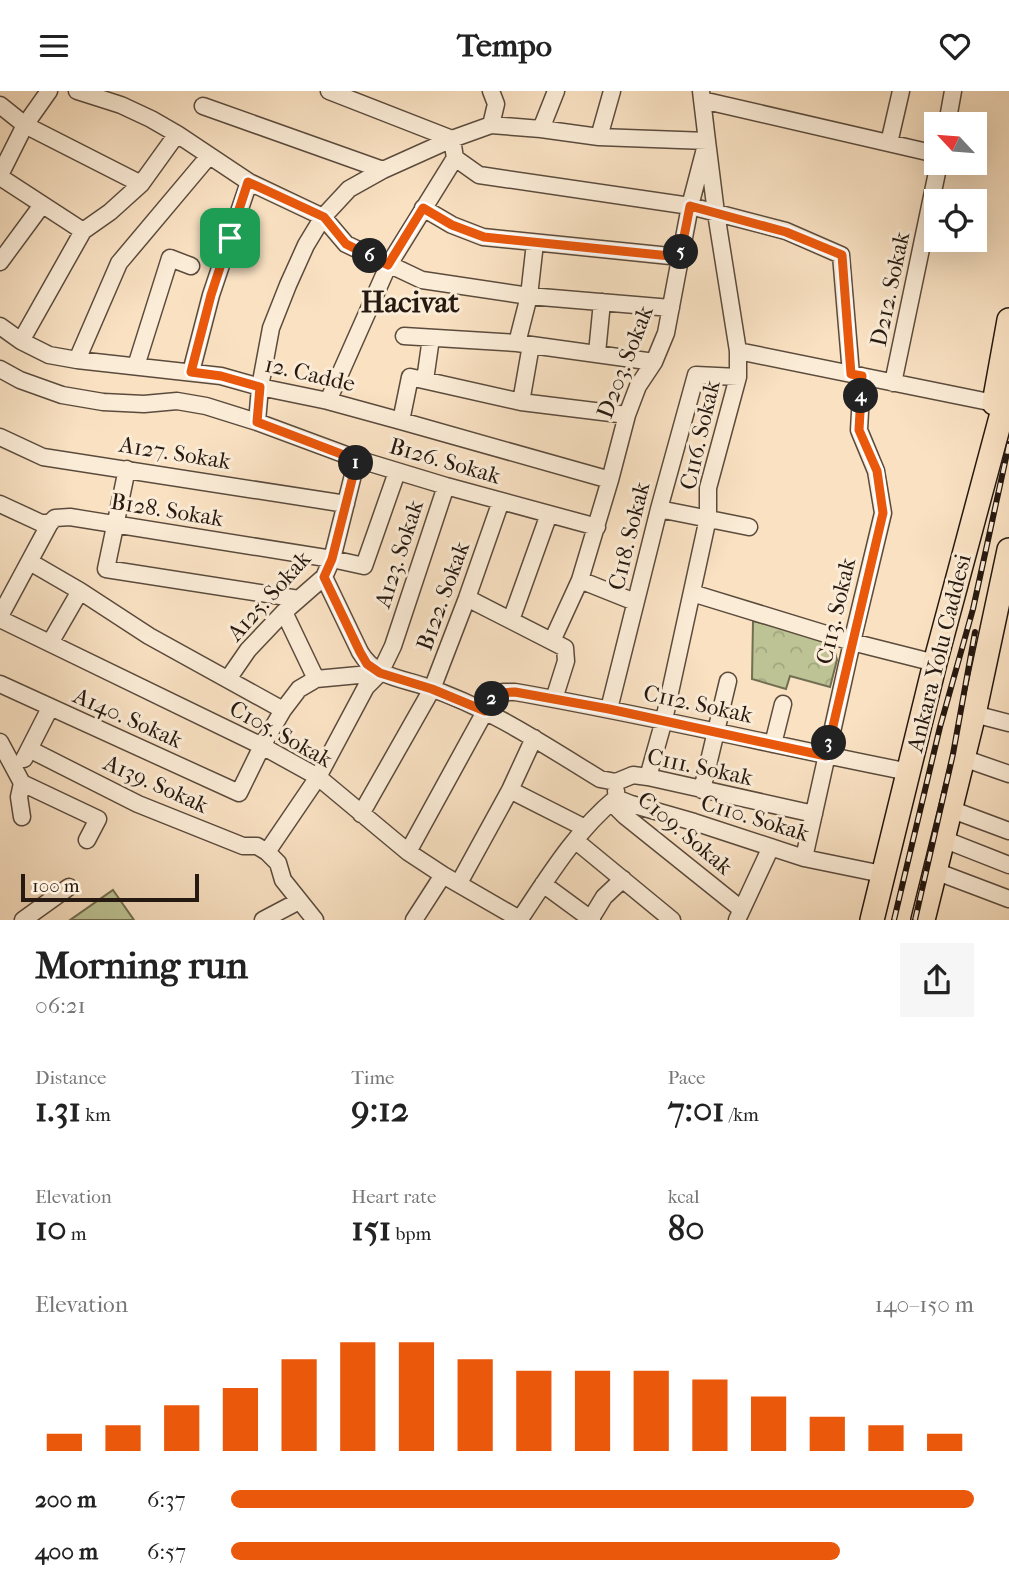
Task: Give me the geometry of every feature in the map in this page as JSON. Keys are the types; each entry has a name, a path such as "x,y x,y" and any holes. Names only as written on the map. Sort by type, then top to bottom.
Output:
{"highway":[{"name":"Ankara Yolu Caddesi","path":"872,920 1002,395 1009,320"},
{"name":"Ankara Yolu Caddesi","path":"923,920 1003,610 1009,549"}],"street":[{"path":"49,91 25,125 0,176 83,231"},
{"path":"77,91 121,105 151,119 248,182 324,217 346,244 422,281 528,296 671,308"},
{"path":"329,91 452,139"},
{"path":"491,91 496,104 491,125"},
{"path":"541,129 556,91"},
{"path":"599,137 612,91"},
{"path":"889,143 901,91"},
{"path":"949,112 953,91"},
{"path":"701,96 924,151"},
{"name":"D203. Sokak","path":"552,641 580,580 597,527 626,415 666,333 690,206 707,141 701,96"},
{"path":"0,105 25,125 141,184"},
{"path":"203,106 383,170"},
{"path":"257,422 260,387 271,328 306,245 324,217 349,189 383,170 491,125 599,137 707,141"},
{"path":"21,341 83,231 110,212 141,184 177,134"},
{"path":"328,401 388,265 455,158 452,139"},
{"name":"C116. Sokak","path":"648,777 664,720 708,518 708,488 738,377 738,351 707,141"},
{"path":"77,361 119,263 209,156"},
{"path":"455,158 479,175 690,206 716,213"},
{"name":"D212. Sokak","path":"893,383 936,175"},
{"path":"191,372 211,295 248,182"},
{"path":"0,262 42,205"},
{"path":"423,208 452,225 484,237 680,257"},
{"name":"C113. Sokak","path":"716,213 786,232 842,255 856,375 859,430 877,471 883,513 804,858"},
{"path":"521,402 528,296 535,243"},
{"path":"136,366 170,258 191,266"},
{"path":"597,353 603,302"},
{"name":"12. Cadde","path":"0,326 21,341 49,355 77,361 221,376 328,401 610,480"},
{"path":"404,336 524,344 654,362"},
{"path":"425,380 431,338"},
{"path":"738,351 893,383 1002,395"},
{"name":"B126. Sokak","path":"0,369 20,380 62,395 103,402 144,404 177,401 206,406 257,422 357,460 597,527"},
{"name":"C118. Sokak","path":"609,709 696,375 738,377"},
{"path":"401,421 410,377 521,402 626,415"},
{"name":"A127. Sokak","path":"0,437 43,457 346,504"},
{"name":"A125. Sokak","path":"228,679 248,650 284,612 324,577 332,559 357,460"},
{"path":"127,469 106,569 299,599"},
{"name":"B128. Sokak","path":"1,507 41,523 50,523 63,517 364,566 397,472"},
{"name":"A123. Sokak","path":"267,852 318,777 366,687 380,673 393,646 446,486"},
{"name":"B122. Sokak","path":"361,814 432,689 501,501"},
{"path":"659,509 749,527"},
{"path":"511,620 549,514"},
{"path":"0,617 50,523"},
{"path":"30,562 149,636 283,710"},
{"path":"324,577 360,652 367,664 380,673"},
{"path":"580,580 635,603"},
{"path":"50,643 80,591"},
{"path":"692,593 852,642 935,663"},
{"path":"467,598 565,648 566,661 554,699"},
{"path":"284,612 316,679"},
{"name":"C105. Sokak","path":"0,617 318,777 408,852 520,920"},
{"path":"261,746 299,689 316,679 380,673"},
{"name":"C111. Sokak","path":"380,673 432,689 485,711 534,738 616,790 633,775 814,814"},
{"path":"702,790 729,681"},
{"name":"A140. Sokak","path":"0,684 239,793 261,746"},
{"name":"C112. Sokak","path":"485,711 493,697 503,692 515,692 664,720 909,772"},
{"path":"773,744 783,704"},
{"path":"22,817 19,777 29,749 50,708"},
{"path":"408,852 485,711"},
{"path":"974,714 1009,723"},
{"path":"459,883 510,790 534,738"},
{"path":"0,741 19,777 98,819 87,840"},
{"name":"A139. Sokak","path":"29,749 138,804 243,846 257,846 267,852"},
{"path":"963,758 1009,774"},
{"path":"510,790 580,834 623,879 672,920"},
{"path":"520,920 543,884 616,790"},
{"name":"C110. Sokak","path":"616,790 631,804 804,858 882,874"},
{"name":"C109. Sokak","path":"616,790 618,809 739,915"},
{"path":"950,809 1009,831"},
{"path":"943,839 1009,865"},
{"path":"739,915 771,847"},
{"path":"267,852 278,863 283,880 315,920"},
{"path":"935,871 1009,899"},
{"path":"414,920 443,875"},
{"path":"543,884 591,920 604,897 623,879"},
{"path":"23,920 69,887"},
{"path":"263,920 299,901"}],"green space":[{"path":"753,621 823,639 834,649 837,660 830,687 790,676 786,689 752,679"},
{"path":"113,890 134,920 70,920"}],"railway":[{"path":"894,920 940,727 973,609 1009,444"},
{"path":"915,920 953,754 975,632"}],"district":[{"name":"Hacivat","path":"410,302"}],"route":[{"path":"248,182 324,217 346,244 388,265 423,208 452,225 484,237 680,257 690,206 786,232 842,255 851,374 862,376 859,430 877,471 883,513 826,756 717,731 515,692 503,692 493,697 485,711 432,689 380,673 367,664 324,577 332,559 357,460 257,422 260,387 221,376 191,372 211,295 230,238 248,182"}]}
